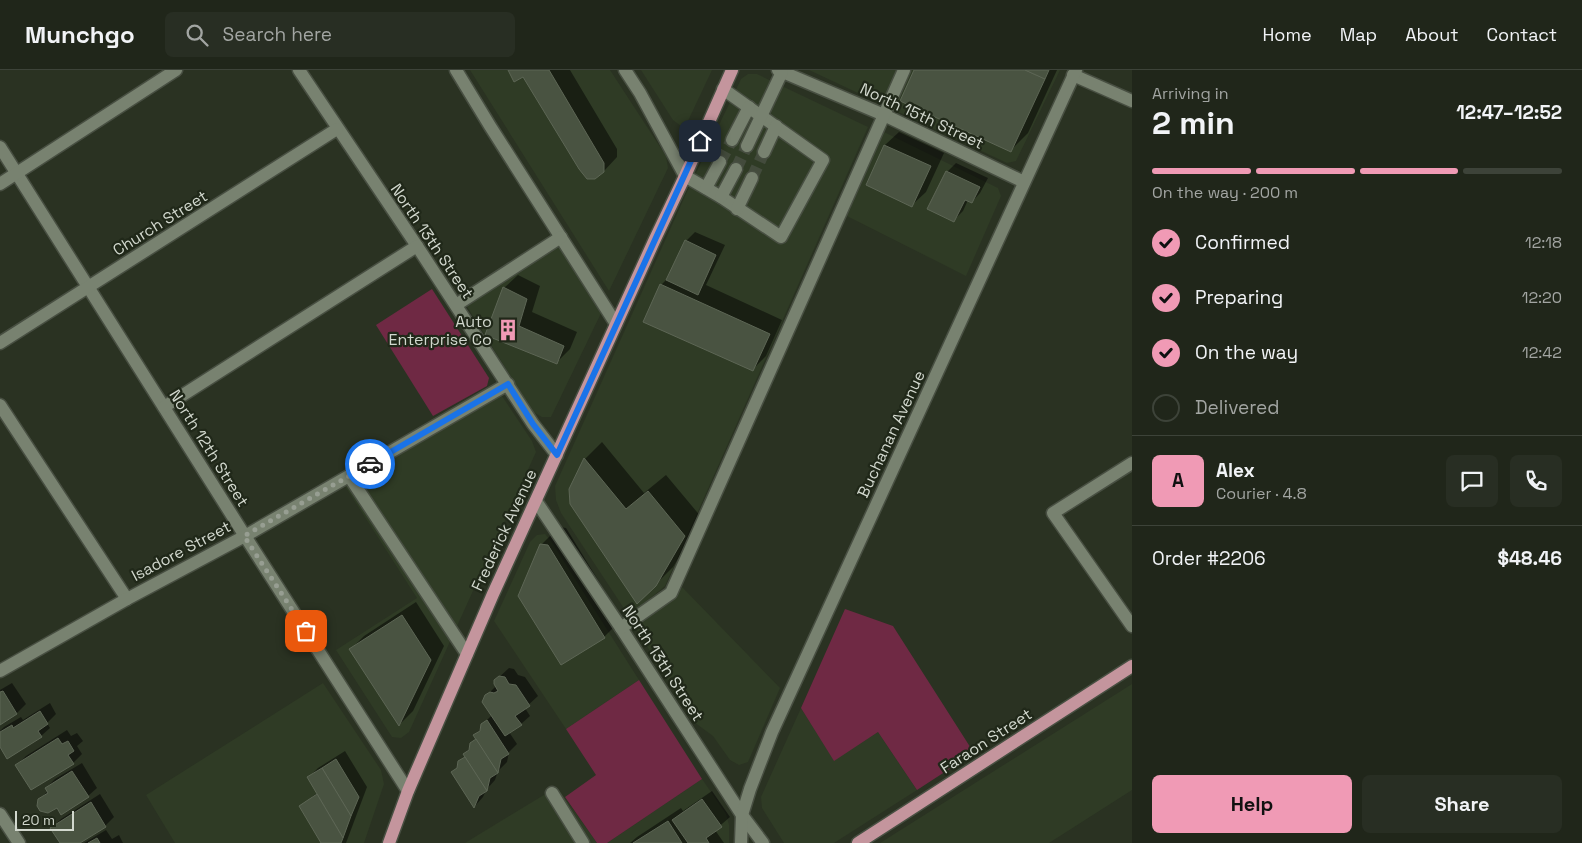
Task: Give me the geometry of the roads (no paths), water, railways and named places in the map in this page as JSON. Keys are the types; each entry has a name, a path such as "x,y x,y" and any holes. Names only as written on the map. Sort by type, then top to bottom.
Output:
{"main road":[{"name":"Frederick Avenue","path":"390,842 408,791 467,654 732,70"},
{"name":"Faraon Street","path":"858,843 1132,666"}],"street":[{"path":"0,184 176,70"},
{"name":"North 13th Street","path":"299,70 456,305 536,429 557,455"},
{"path":"456,70 616,324"},
{"path":"625,70 685,176 782,237 823,160 724,89"},
{"path":"621,628 671,593 904,70"},
{"path":"747,146 762,116 780,71"},
{"name":"North 15th Street","path":"780,71 884,115 1024,182"},
{"path":"1075,72 1132,101"},
{"name":"Buchanan Avenue","path":"741,843 742,815 750,788 772,732 1075,72"},
{"path":"732,140 749,107"},
{"path":"764,152 776,126"},
{"name":"Church Street","path":"0,343 337,129"},
{"name":"North 12th Street","path":"0,147 244,536 408,791"},
{"path":"706,188 720,162"},
{"path":"721,197 736,168"},
{"path":"737,209 752,178"},
{"path":"456,305 561,237"},
{"path":"164,407 417,246"},
{"name":"Isadore Street","path":"0,671 244,536 508,384"},
{"path":"0,406 126,600"},
{"path":"1132,463 1053,513 1132,626"},
{"path":"349,476 467,654"},
{"name":"North 13th Street","path":"536,501 742,815 763,843"},
{"path":"552,793 583,843"},
{"path":"0,814 18,843"}],"tunnel":[{"path":"720,162 732,140"},
{"path":"736,169 747,146"},
{"path":"752,178 764,152"}],"place":[{"name":"Auto Enterprise Co","path":"508,330"}]}
